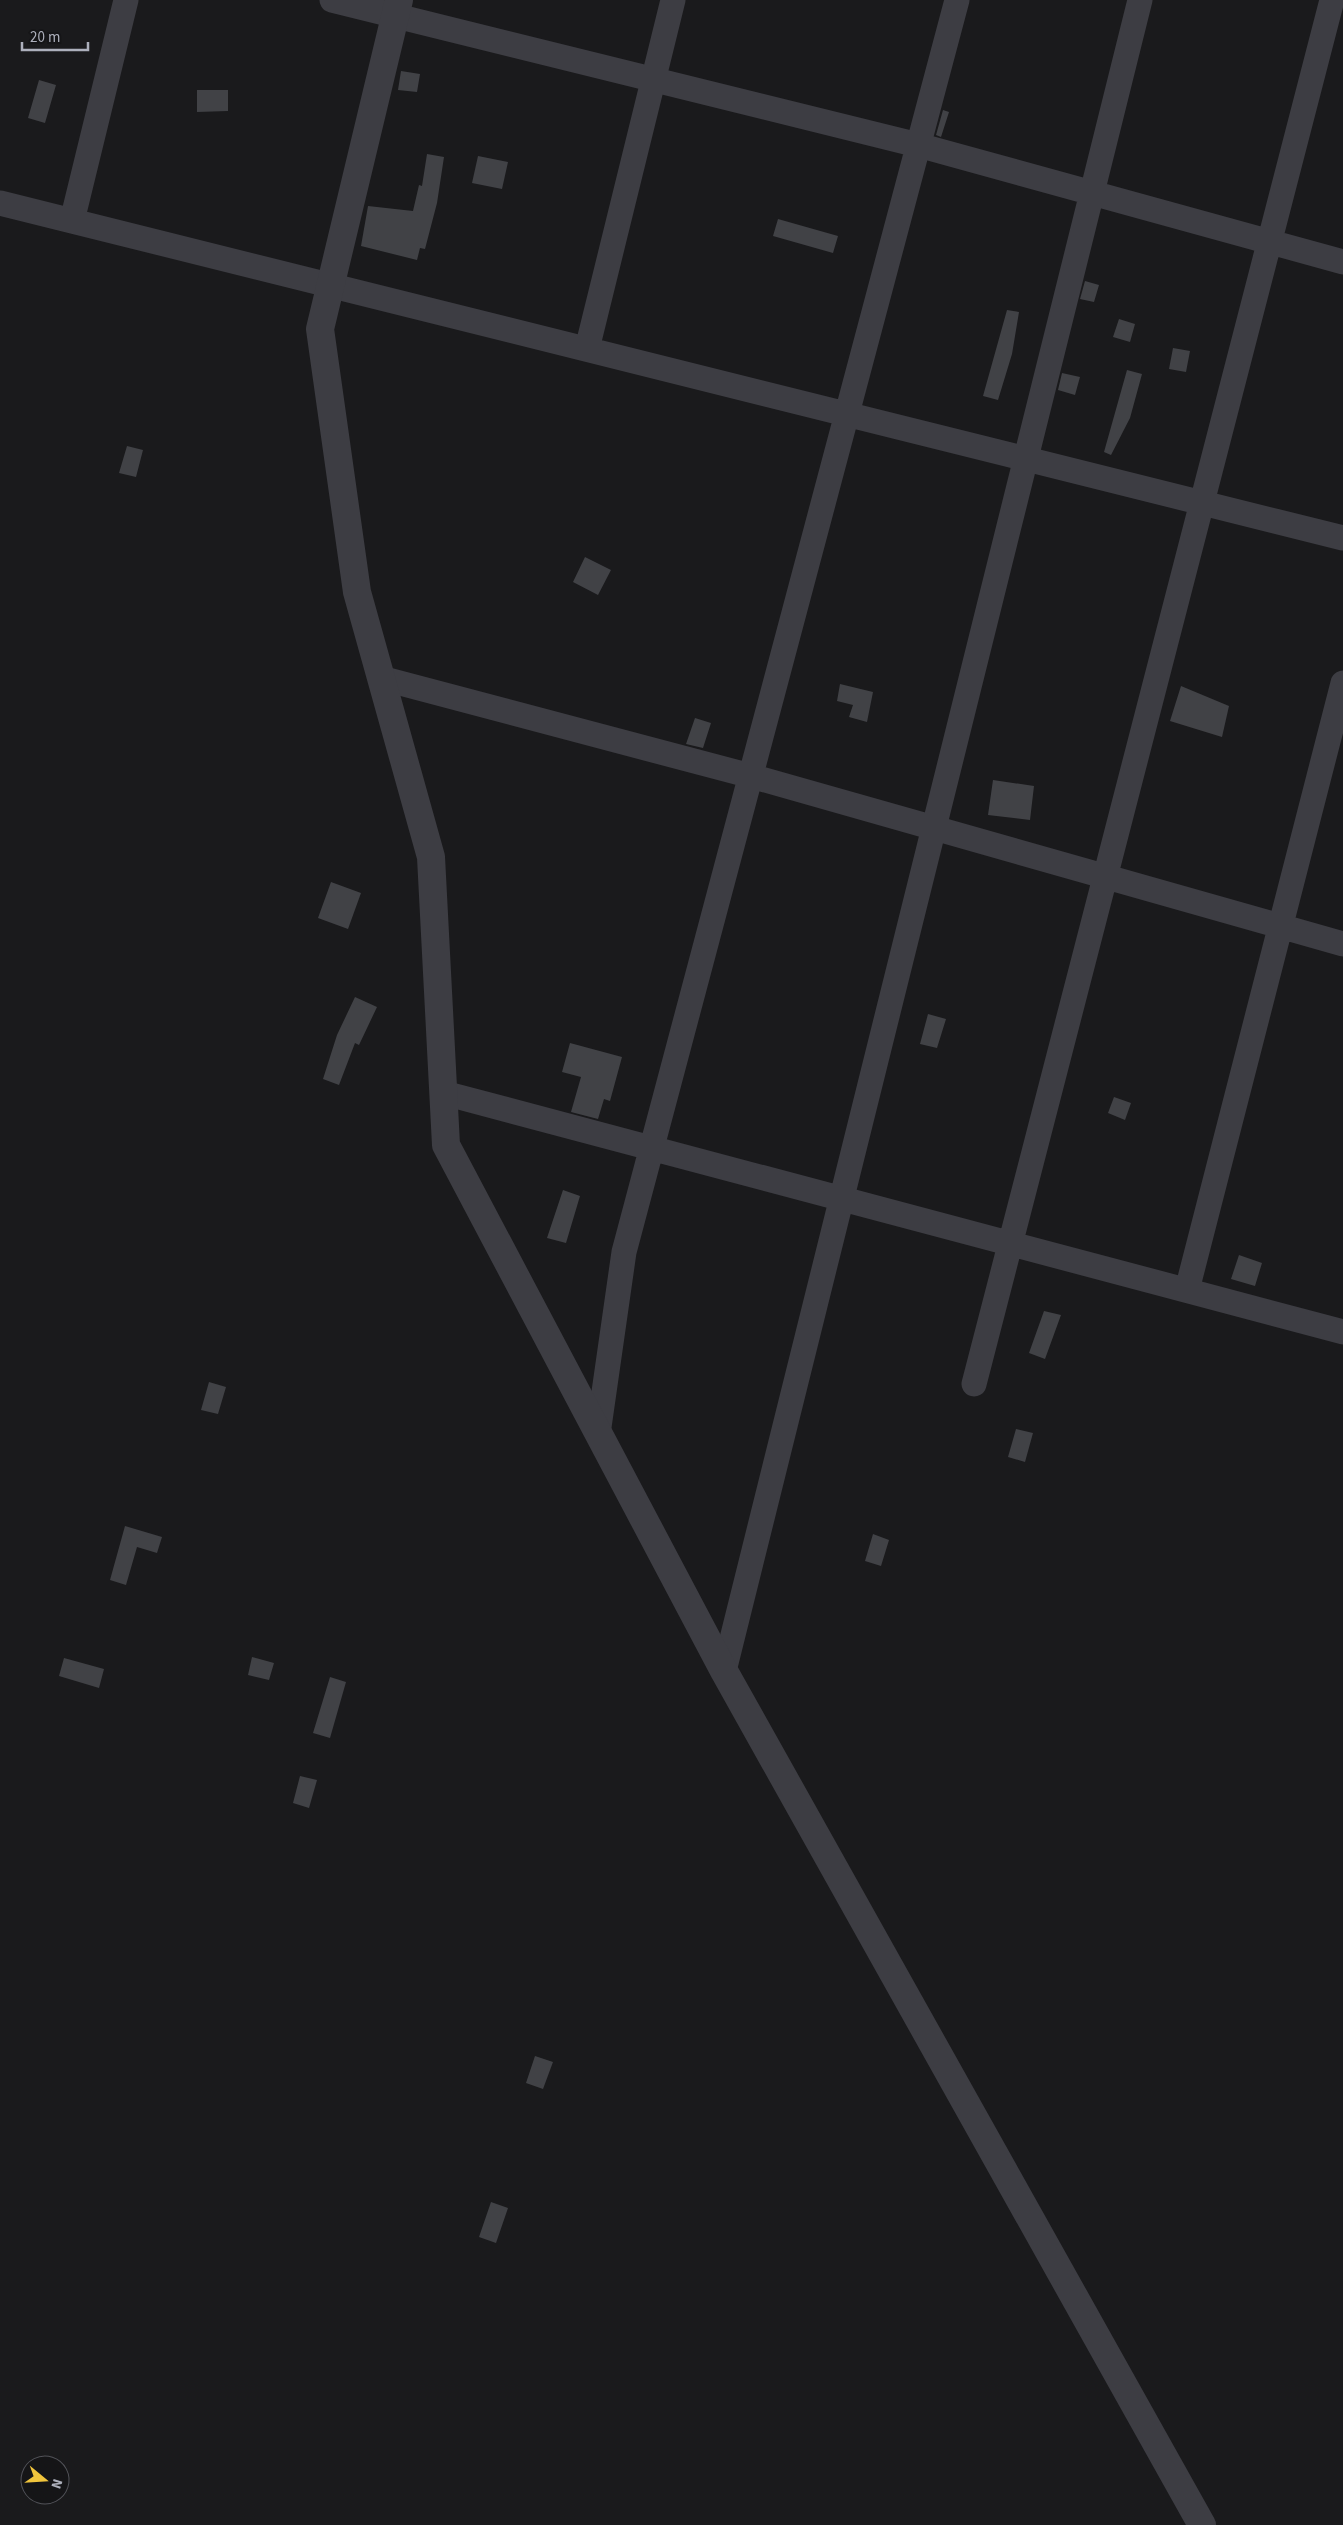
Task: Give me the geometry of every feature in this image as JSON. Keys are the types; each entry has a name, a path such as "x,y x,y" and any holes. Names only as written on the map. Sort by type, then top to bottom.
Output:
{"street":[{"path":"72,221 126,0"},
{"path":"332,0 397,8 653,80 918,145 1343,262"},
{"path":"587,349 672,0"},
{"path":"598,1434 624,1252 957,0"},
{"path":"724,1671 1140,0"},
{"path":"974,1384 1332,0"},
{"path":"397,8 320,329 357,592 431,856 446,1145 724,1671 1202,2525"},
{"path":"0,203 1343,538"},
{"path":"381,678 751,776 1343,944"},
{"path":"1187,1290 1343,683"},
{"path":"444,1093 1343,1332"}],"building":[{"path":"401,71 420,74 417,92 398,90"},
{"path":"39,80 56,85 45,123 28,118"},
{"path":"197,90 228,90 228,111 197,112"},
{"path":"943,110 949,112 941,137 936,135"},
{"path":"427,154 444,157 437,203 425,249 420,248 417,260 361,246 368,206 413,211 419,185 422,186"},
{"path":"478,156 508,162 502,189 472,183"},
{"path":"778,219 838,236 833,253 773,236"},
{"path":"1085,281 1099,285 1094,302 1080,299"},
{"path":"1007,310 1019,312 1012,354 998,400 983,396"},
{"path":"1119,319 1135,324 1130,342 1113,337"},
{"path":"1173,348 1190,351 1186,372 1169,369"},
{"path":"1127,370 1142,374 1130,418 1111,455 1104,452"},
{"path":"1062,373 1080,377 1075,395 1058,390"},
{"path":"127,446 143,450 136,477 119,473"},
{"path":"585,557 611,570 598,595 573,582"},
{"path":"840,684 873,692 867,722 849,717 853,705 837,701"},
{"path":"1181,686 1229,706 1222,737 1170,721"},
{"path":"695,718 711,723 703,748 686,744"},
{"path":"993,780 1034,786 1030,820 988,815"},
{"path":"331,882 361,893 348,929 318,918"},
{"path":"355,997 377,1007 359,1045 355,1043 339,1085 323,1079 337,1035"},
{"path":"928,1014 946,1019 937,1048 920,1044"},
{"path":"570,1043 622,1057 610,1101 604,1099 598,1119 571,1112 581,1077 562,1072"},
{"path":"1114,1097 1131,1103 1125,1120 1108,1113"},
{"path":"563,1190 580,1196 566,1243 547,1238"},
{"path":"1239,1255 1262,1263 1255,1286 1231,1279"},
{"path":"1044,1311 1061,1315 1045,1359 1029,1353"},
{"path":"209,1382 226,1387 218,1414 201,1410"},
{"path":"1016,1429 1033,1433 1025,1462 1008,1457"},
{"path":"125,1526 162,1537 157,1553 137,1547 126,1585 110,1580"},
{"path":"873,1534 889,1540 881,1566 865,1561"},
{"path":"252,1657 274,1663 269,1680 248,1675"},
{"path":"64,1658 104,1669 99,1688 59,1676"},
{"path":"330,1677 346,1682 330,1738 313,1733"},
{"path":"300,1776 317,1780 309,1808 293,1803"},
{"path":"535,2056 553,2062 543,2089 526,2083"},
{"path":"491,2202 508,2208 496,2243 479,2237"}]}
